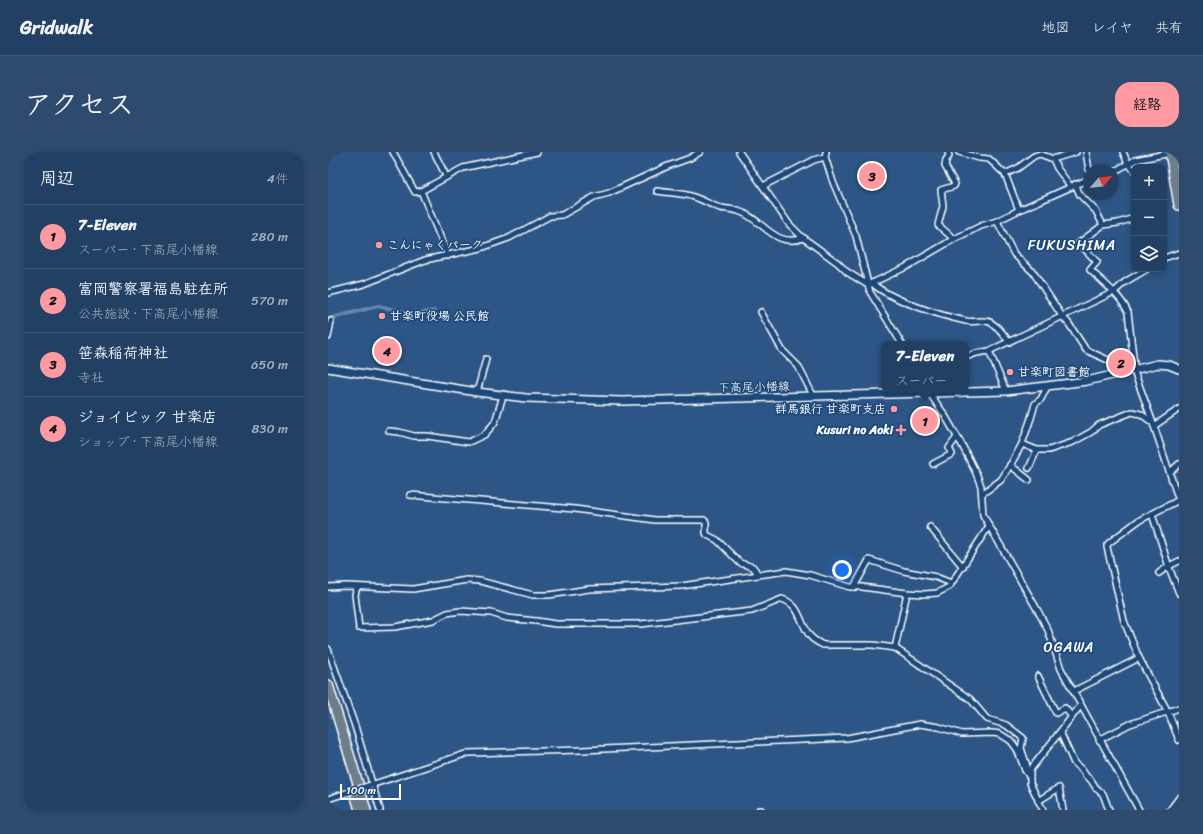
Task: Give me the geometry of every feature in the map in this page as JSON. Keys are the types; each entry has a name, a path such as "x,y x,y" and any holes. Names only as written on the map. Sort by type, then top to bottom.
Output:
{"highway":[{"path":"1171,153 1179,205"},
{"path":"328,685 366,810"},
{"path":"328,706 360,810"}],"main road":[{"name":"下高尾小幡線","path":"969,391 1006,391 1047,387 1087,381 1158,364 1169,365 1179,369"},
{"name":"下高尾小幡線","path":"328,368 503,396 548,399 622,401 900,393"}],"street":[{"path":"393,152 415,192 421,191 463,168 537,152"},
{"path":"434,152 446,176"},
{"path":"328,293 364,284 426,260 481,248 509,238 550,216 562,215 594,197 609,193 627,183 690,158 700,152"},
{"path":"739,152 789,224 804,238 838,262 847,272 885,293 947,316 970,322 988,321 997,326 1009,342"},
{"path":"948,152 949,156 945,166 955,184 954,186 941,190 943,206 938,225 954,239"},
{"path":"959,152 979,158 989,159 1006,174 1019,210"},
{"path":"1006,174 1018,168 1034,156 1040,154 1053,159 1076,152"},
{"path":"1086,152 1088,164"},
{"path":"1123,152 1128,164 1131,167"},
{"path":"1119,169 1136,160 1171,153"},
{"path":"763,186 826,154 833,182 856,236 875,301 900,341"},
{"path":"1053,159 1057,168 1080,195 1096,210 1103,225"},
{"path":"870,284 906,267 954,239 981,226 998,221 1083,182"},
{"path":"421,191 448,256"},
{"path":"657,191 693,197 720,208 739,211 747,215 769,232 785,240 796,241 804,238"},
{"path":"1131,219 1118,224 1103,225 1079,243 1097,262 1090,270 1125,304 1128,312 1134,369 1179,500 1138,521 1107,545 1107,551 1121,613 1139,658 1168,712 1179,740"},
{"path":"998,221 1014,254 1033,272 1086,350 1108,360"},
{"path":"1167,257 1179,253"},
{"path":"969,356 989,351 1114,292 1125,282 1142,272"},
{"path":"761,312 782,350 798,366 814,396"},
{"path":"328,337 331,320"},
{"path":"989,351 1006,391"},
{"path":"477,392 486,359"},
{"path":"982,494 1001,480 1022,444 1035,404 1041,399 1047,387"},
{"path":"929,393 944,414 976,473 981,486 983,516 1038,611 1050,636 1060,669 1074,691 1099,740 1139,810"},
{"path":"389,431 414,436 427,436 469,442 484,435 495,422 503,396"},
{"path":"1154,424 1179,409"},
{"path":"1022,444 1037,450 1049,450 1073,442 1091,432 1099,425 1132,412 1141,414 1154,424"},
{"path":"933,464 952,454 949,448 957,437"},
{"path":"1029,468 1037,450"},
{"path":"1170,472 1179,464"},
{"path":"1010,465 1029,480"},
{"path":"410,495 568,508 655,520 704,520 706,522 706,533 708,535 717,540 740,563 753,567 758,574"},
{"path":"1152,514 1179,593"},
{"path":"328,587 357,586 413,589 468,580 480,581 533,595 549,595 589,589 681,586 786,570 836,584 924,594 937,592 949,587 989,526"},
{"path":"930,528 963,567"},
{"path":"854,587 869,560 904,571 936,577 951,583"},
{"path":"1159,573 1179,561"},
{"path":"357,586 355,595 360,628 395,627 433,620 447,613 460,611 491,612 507,618 556,624 641,624 752,611 782,599 791,603 796,609 810,636 817,642 824,645 873,645 895,648 970,699 986,719 1006,725 1023,738 1020,748 1027,766 1025,770"},
{"path":"895,648 907,593"},
{"path":"328,649 380,810"},
{"path":"1074,691 1139,658"},
{"path":"1038,676 1056,713 1065,708 1072,717"},
{"path":"1043,810 1030,783 1029,776 1032,765 1081,705"},
{"path":"1099,740 1130,724 1179,708"},
{"path":"328,799 468,753 582,750 847,738 920,724 939,727 962,734 1000,734 1011,741 1017,749 1025,770 1029,776"},
{"path":"1060,732 1074,763 1103,794 1109,810"},
{"path":"1038,800 1059,788 1063,810"},
{"path":"1170,810 1179,798"}],"waterway":[{"path":"328,319 378,306 414,314 434,311"}],"place":[{"name":"笹森稲荷神社","path":"872,176"},
{"name":"こんにゃくパーク","path":"379,245"},
{"name":"甘楽町役場 公民館","path":"382,316"},
{"name":"ジョイピック 甘楽店","path":"387,351"},
{"name":"富岡警察署福島駐在所","path":"1121,363"},
{"name":"甘楽町図書館","path":"1010,372"},
{"name":"群馬銀行 甘楽町支店","path":"894,409"},
{"name":"7-Eleven","path":"925,421"},
{"name":"Kusuri no Aoki","path":"901,430"}],"district":[{"name":"FUKUSHIMA","path":"1072,245"},
{"name":"OGAWA","path":"1069,647"}]}
